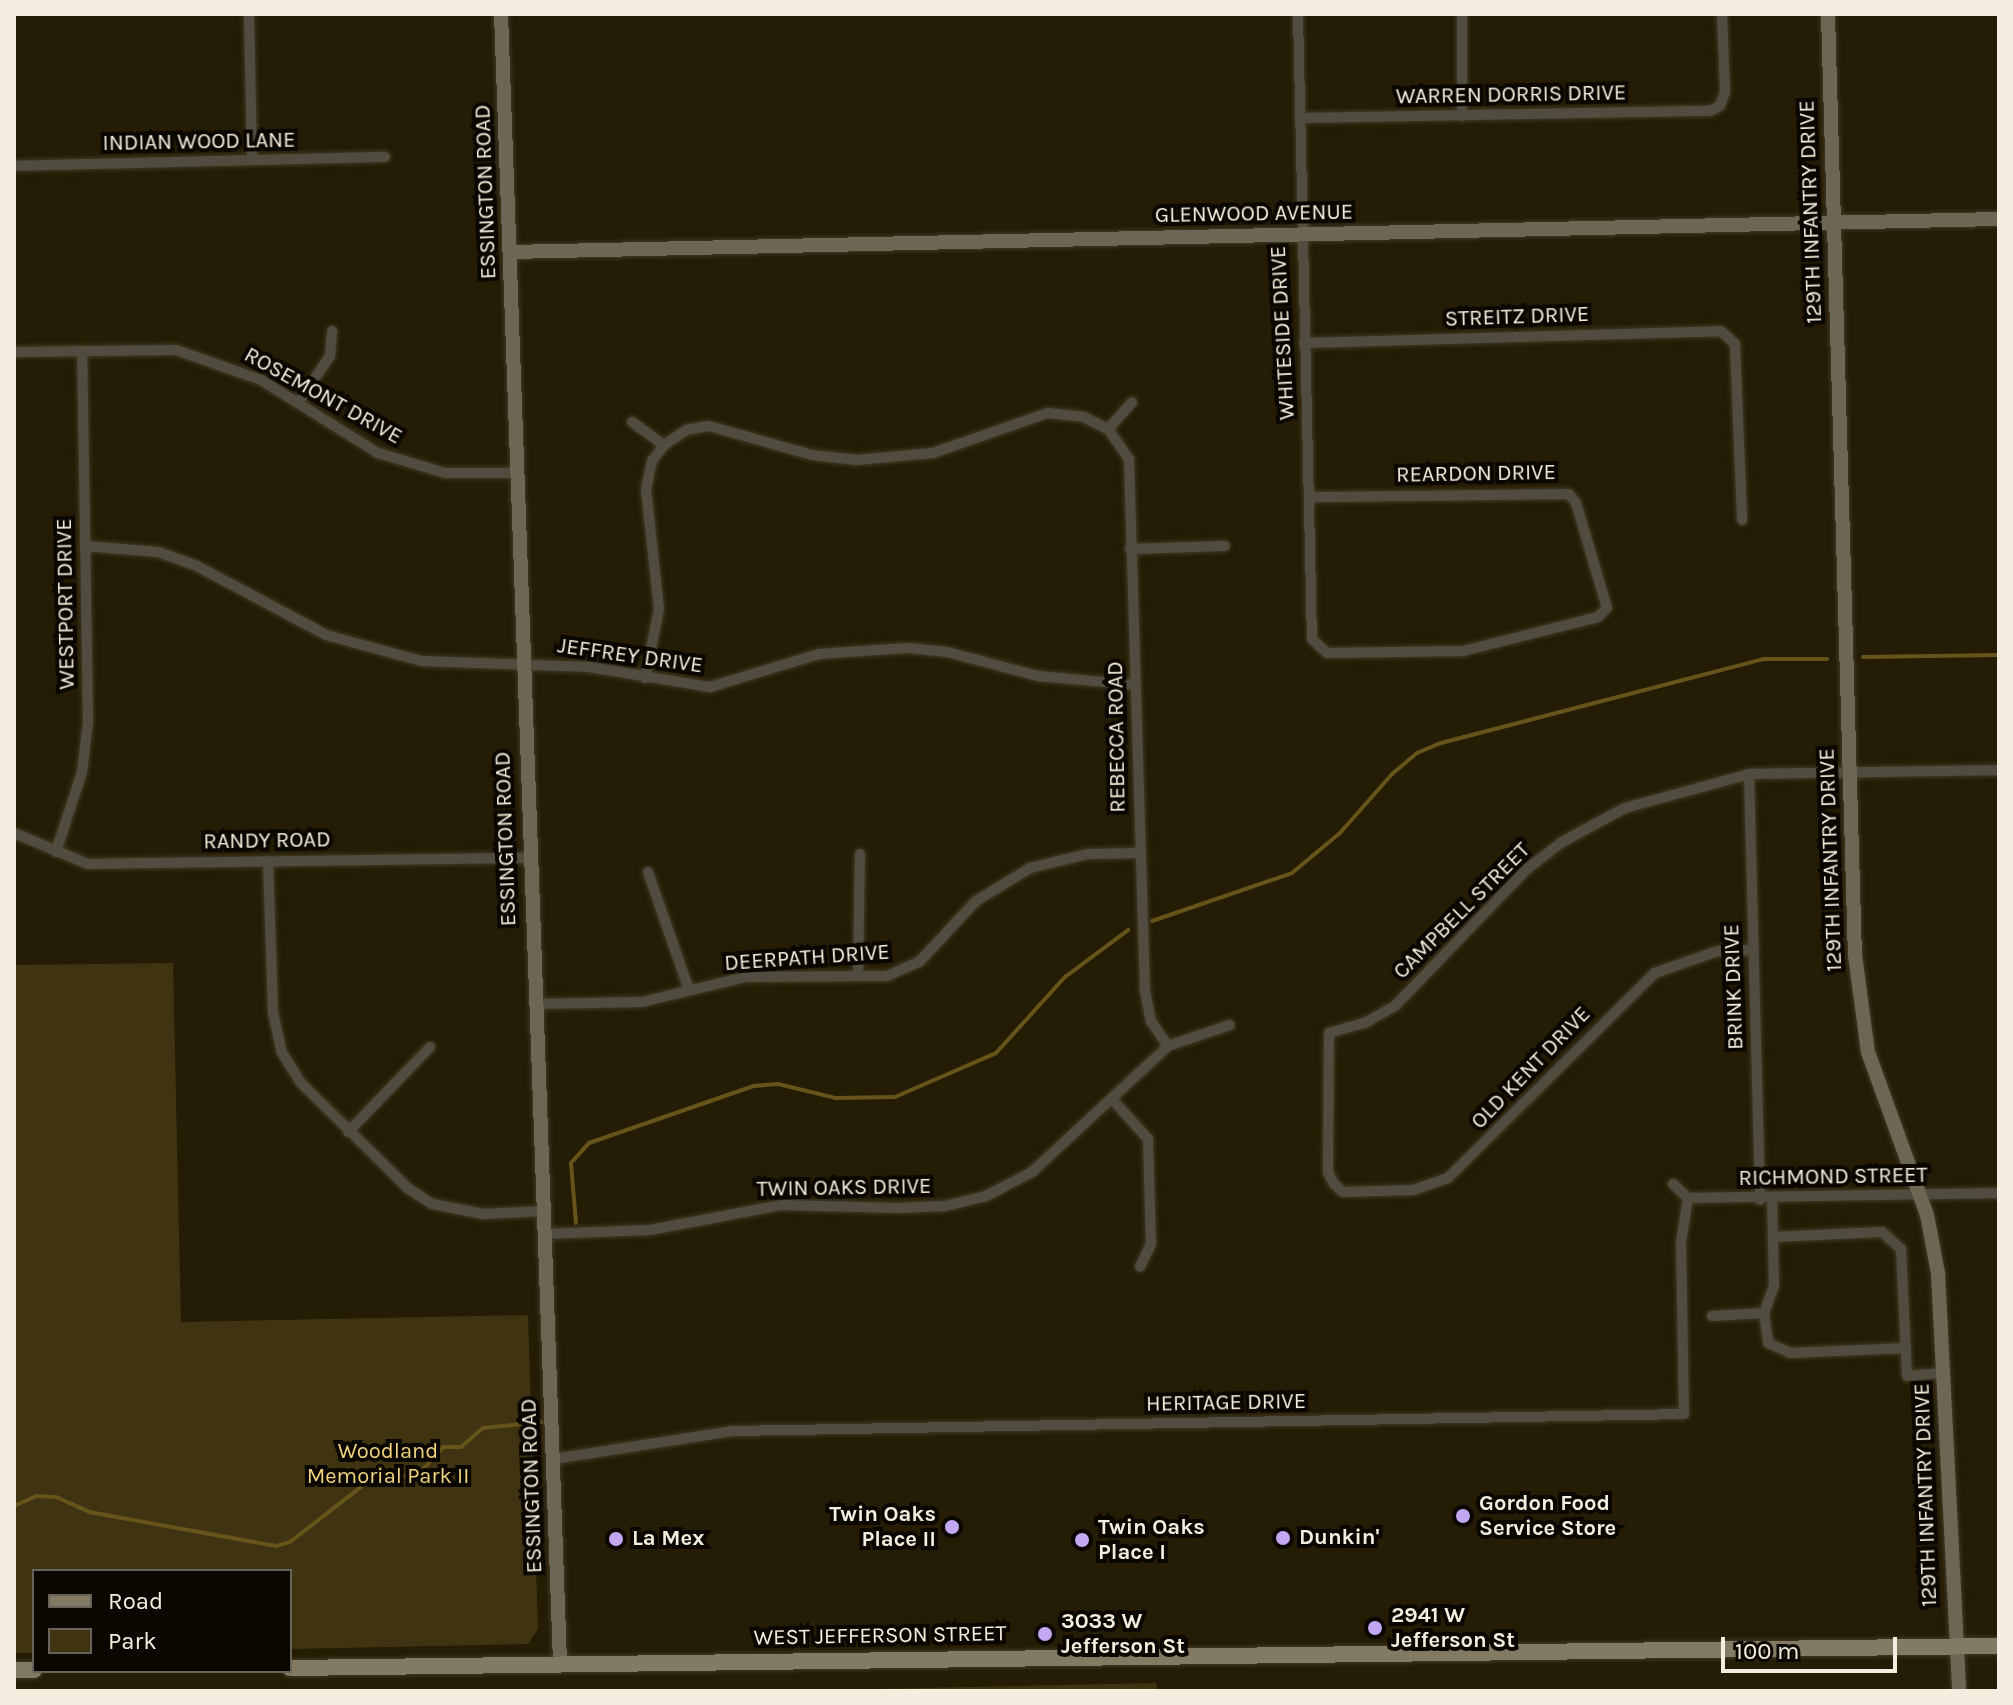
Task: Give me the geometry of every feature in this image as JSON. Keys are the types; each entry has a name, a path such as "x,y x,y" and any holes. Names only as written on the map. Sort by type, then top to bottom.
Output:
{"main road":[{"name":"WEST JEFFERSON STREET","path":"292,1668 1999,1646"}],"street":[{"path":"249,14 252,160"},
{"name":"ESSINGTON ROAD","path":"501,14 518,473 521,665 560,1663"},
{"name":"WHITESIDE DRIVE","path":"1298,14 1301,118 1299,235 1310,497 1312,639 1318,650"},
{"path":"1462,14 1462,116"},
{"name":"WARREN DORRIS DRIVE","path":"1301,118 1710,111 1720,106 1725,92 1722,14"},
{"name":"129TH INFANTRY DRIVE","path":"1828,14 1855,955 1866,1040 1920,1196 1938,1273 1959,1691"},
{"name":"INDIAN WOOD LANE","path":"14,166 385,157"},
{"name":"GLENWOOD AVENUE","path":"510,252 1999,219"},
{"path":"298,403 330,356 332,331"},
{"name":"STREITZ DRIVE","path":"1304,343 1730,334 1735,344 1742,520"},
{"name":"ROSEMONT DRIVE","path":"14,352 176,350 247,374 367,447 413,465 445,473 518,473"},
{"name":"WESTPORT DRIVE","path":"56,852 82,772 88,722 82,351"},
{"path":"645,678 659,609 646,489 652,461 664,445 686,430 709,426 812,455 857,460 933,453 1048,413 1084,417 1108,429 1132,402"},
{"path":"632,422 664,445"},
{"name":"REBECCA ROAD","path":"1108,429 1129,459 1145,991 1151,1021 1168,1046"},
{"name":"REARDON DRIVE","path":"1310,497 1569,494 1576,503 1607,608 1598,617 1493,647 1318,650"},
{"name":"JEFFREY DRIVE","path":"85,546 158,552 197,566 283,616 373,650 422,661 589,667 710,687 819,654 908,648 947,652 1038,676 1136,685"},
{"path":"1130,549 1225,546"},
{"name":"CAMPBELL STREET","path":"1334,1184 1328,1172 1329,1033 1365,1023 1395,1006 1527,869 1562,842 1625,808 1749,774 1999,770"},
{"name":"BRINK DRIVE","path":"1749,774 1753,950 1766,1200 1773,1237 1774,1286 1764,1313"},
{"name":"RANDY ROAD","path":"14,833 88,864 528,858"},
{"name":"DEERPATH DRIVE","path":"535,1004 642,1002 745,977 858,976 904,971 976,901 1030,868 1088,854 1139,853"},
{"path":"858,976 860,854"},
{"path":"268,861 273,1012 281,1051 315,1101 432,1204 484,1214 544,1211"},
{"path":"648,872 689,990"},
{"name":"OLD KENT DRIVE","path":"1334,1184 1343,1192 1413,1190 1448,1178 1655,973 1718,951 1753,950"},
{"name":"TWIN OAKS DRIVE","path":"545,1234 650,1230 781,1205 945,1206 986,1196 1032,1172 1168,1046 1230,1025"},
{"path":"348,1132 430,1047"},
{"path":"1112,1099 1148,1139 1151,1244 1140,1267"},
{"path":"1673,1184 1688,1198"},
{"name":"RICHMOND STREET","path":"1688,1198 1766,1200 1999,1193"},
{"name":"HERITAGE DRIVE","path":"554,1459 732,1431 1684,1414 1681,1243 1688,1198"},
{"path":"1773,1237 1882,1232 1901,1249 1907,1376 1943,1373"},
{"path":"1712,1316 1764,1313 1768,1343 1790,1353 1906,1348"}],"green space":[{"name":"Woodland Memorial Park II","path":"173,963 181,1322 528,1315 538,1629 528,1644 292,1649 292,1569 32,1569 32,1653 14,1653 14,965"},
{"path":"1156,1683 1158,1691 774,1691"}],"waterway":[{"path":"1863,657 1999,655"},
{"path":"1152,921 1292,873 1340,833 1392,774 1417,753 1441,743 1763,659 1827,659"},
{"path":"576,1223 571,1163 589,1143 754,1086 778,1084 836,1098 895,1097 996,1053 1065,977 1128,930"},
{"path":"14,1506 36,1496 56,1497 89,1512 276,1546 290,1542 370,1480 418,1475 443,1447 461,1447 483,1428 542,1422"}],"place":[{"name":"Gordon Food Service Store","path":"1463,1516"},
{"name":"Twin Oaks Place II","path":"952,1527"},
{"name":"Dunkin'","path":"1283,1538"},
{"name":"La Mex","path":"616,1539"},
{"name":"Twin Oaks Place I","path":"1082,1540"},
{"name":"2941 W Jefferson St","path":"1375,1628"},
{"name":"3033 W Jefferson St","path":"1045,1634"}]}
